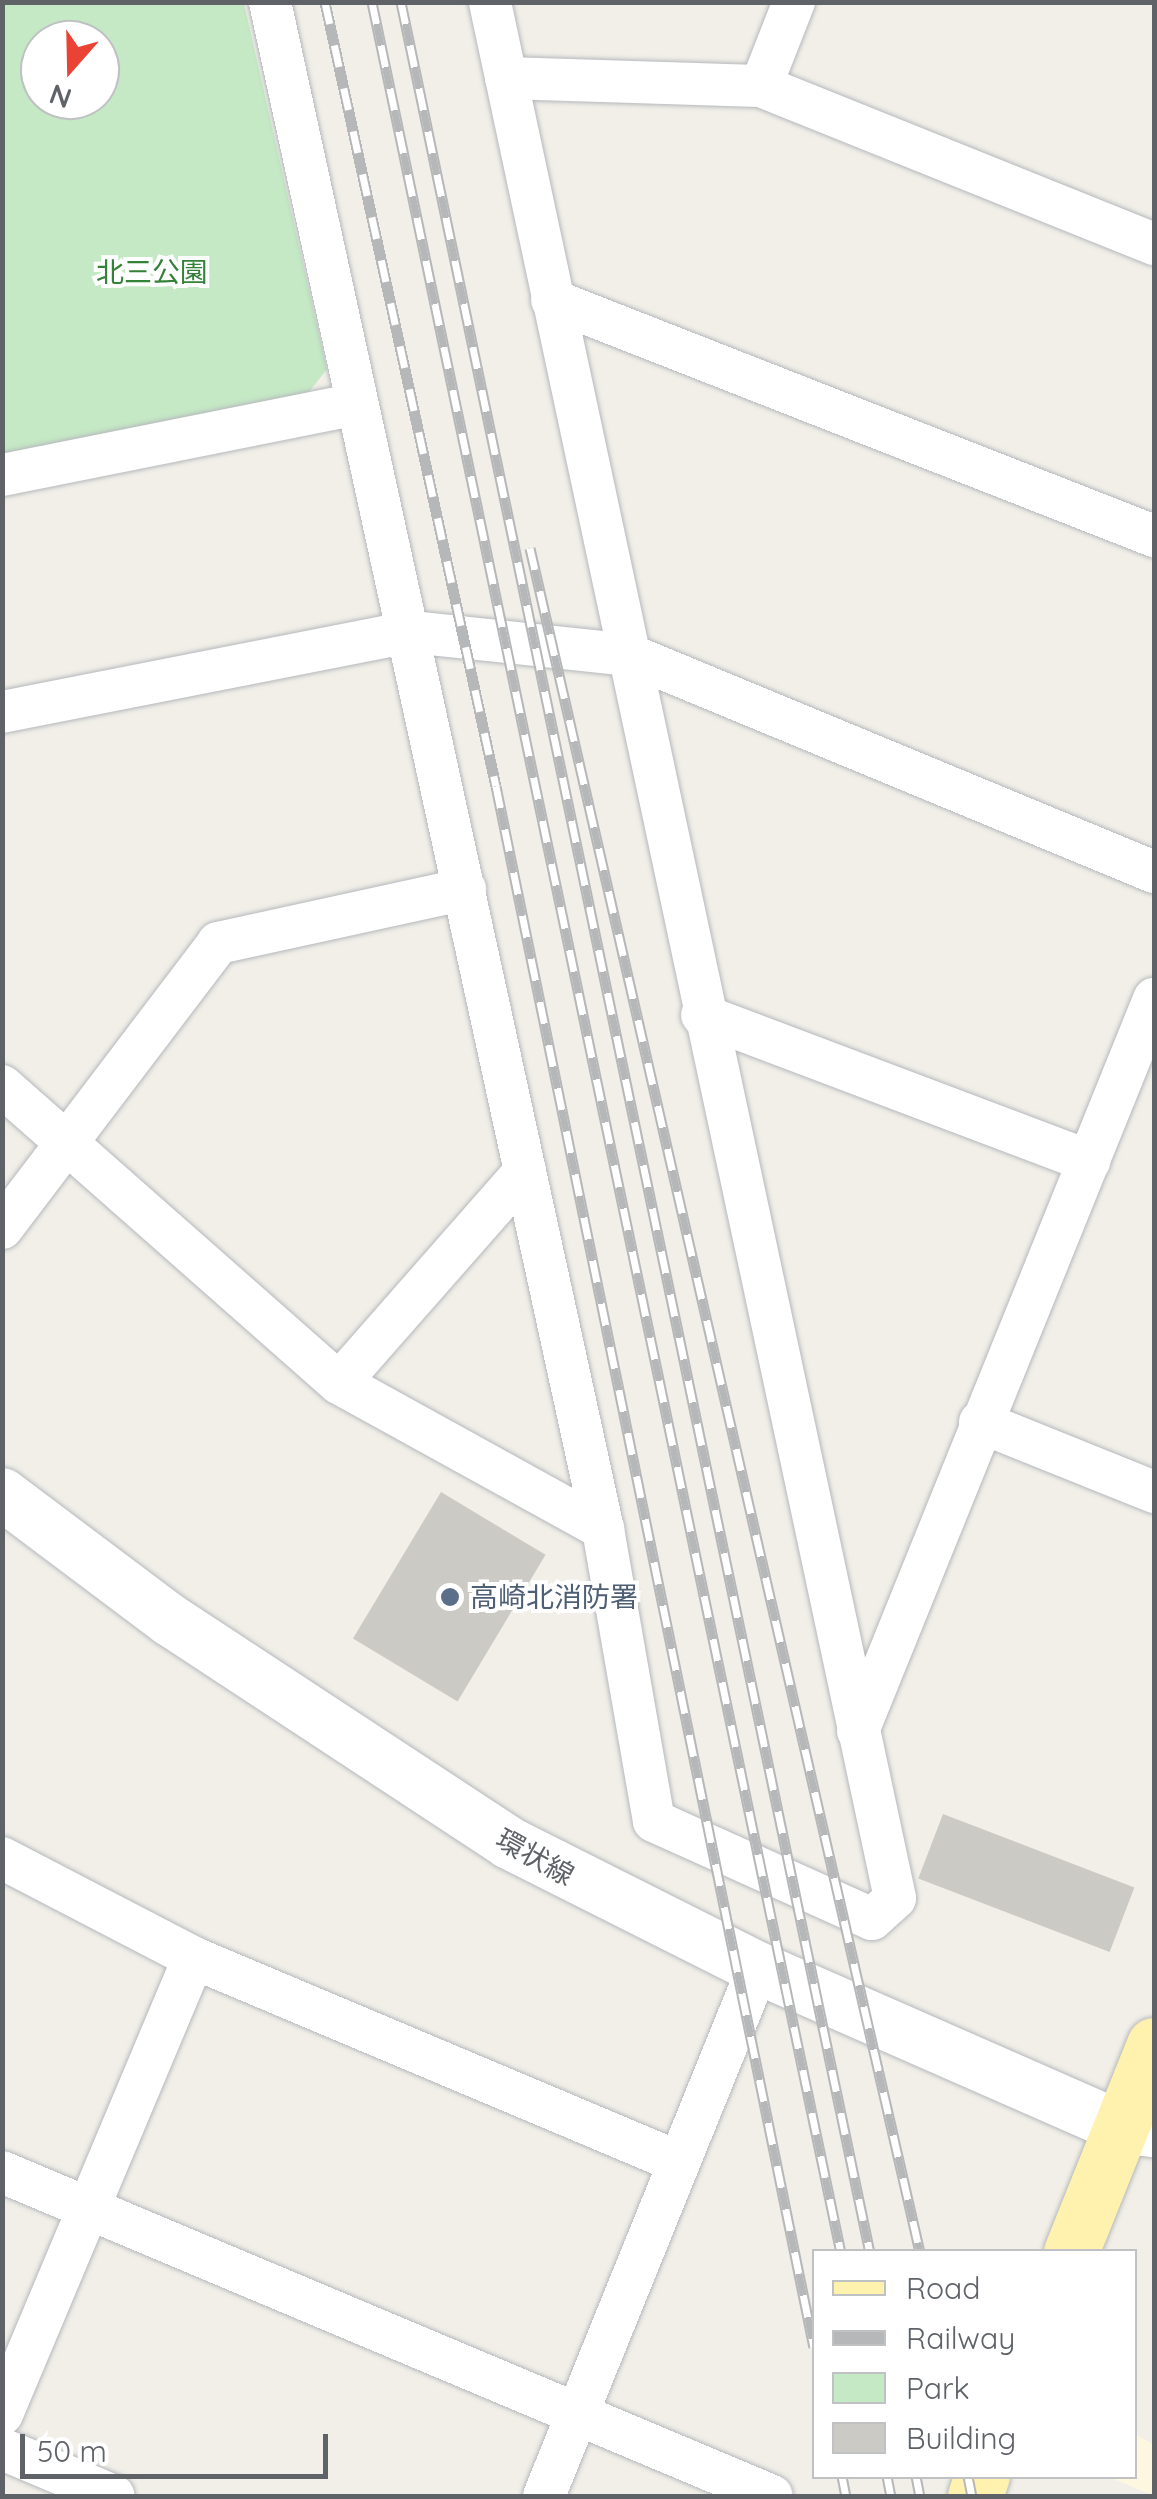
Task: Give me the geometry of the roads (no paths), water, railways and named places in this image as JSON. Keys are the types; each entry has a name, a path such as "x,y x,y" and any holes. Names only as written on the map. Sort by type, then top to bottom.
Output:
{"main road":[{"path":"1073,2249 1143,2140 1154,2045"}],"street":[{"path":"270,2 411,632 603,1528 654,1821 872,1919 895,1898 702,1015 630,654 490,2"},
{"path":"761,86 794,2"},
{"path":"506,78 761,86 1154,244"},
{"path":"552,300 1154,536"},
{"path":"2,475 357,404"},
{"path":"2,712 411,632 630,654 1154,872"},
{"path":"2,1228 218,943 465,889"},
{"path":"858,1731 1154,998"},
{"path":"702,1015 1089,1162"},
{"path":"2,1086 340,1382 603,1528"},
{"path":"340,1382 525,1171"},
{"path":"980,1422 1154,1492"},
{"name":"環状線","path":"2,1494 389,1770 631,1910 1143,2140"},
{"path":"2,1858 194,1958 678,2162"},
{"path":"2,2414 194,1958"},
{"path":"544,2496 758,1968"},
{"path":"2,2172 772,2496"},
{"path":"2,2449 114,2496"}],"railway":[{"path":"325,2 496,786 812,2337"},
{"path":"372,2 840,2249"},
{"path":"401,2 869,2249"},
{"path":"530,548 919,2249"},
{"path":"843,2479 846,2496"},
{"path":"888,2479 891,2496"},
{"path":"917,2479 920,2496"},
{"path":"969,2479 972,2496"}],"place":[{"name":"高崎北消防署","path":"450,1597"}],"park label":[{"name":"北三公園","path":"152,272"}]}
